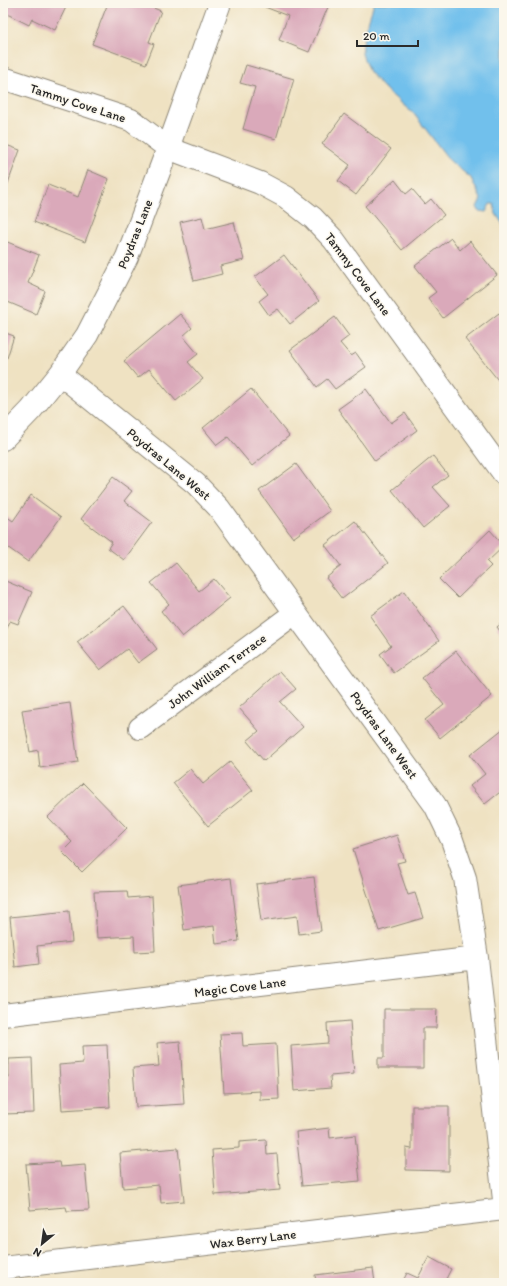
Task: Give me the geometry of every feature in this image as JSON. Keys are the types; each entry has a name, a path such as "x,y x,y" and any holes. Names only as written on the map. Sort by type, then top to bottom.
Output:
{"street":[{"name":"Poydras Lane","path":"3,439 31,410 60,374 87,335 127,257 220,3"},
{"name":"Tammy Cove Lane","path":"3,78 131,120 168,148 260,183 286,197 313,218 334,240 504,474"},
{"name":"Poydras Lane West","path":"60,374 196,484 219,508 435,805 452,840 465,878 477,958 504,1200"},
{"name":"John William Terrace","path":"140,728 295,613"},
{"name":"Magic Cove Lane","path":"3,1015 477,958"},
{"name":"Wax Berry Lane","path":"3,1268 504,1209"}],"water":[{"path":"374,3 504,3 504,226 496,214 494,204 490,204 486,212 479,211 477,207 481,199 471,178 450,161 414,114 387,91 369,72 362,54 364,35"}],"building":[{"path":"3,3 68,3 55,30 32,19 29,25 3,12"},
{"path":"108,3 141,3 161,11 149,42 154,44 146,64 92,44"},
{"path":"267,3 318,3 328,7 309,52 279,40 288,16 265,7"},
{"path":"246,65 294,79 276,139 243,129 255,87 240,83"},
{"path":"344,114 391,149 356,195 338,181 350,165 322,144"},
{"path":"3,144 20,150 3,197"},
{"path":"88,170 109,179 85,242 34,222 48,185 78,197"},
{"path":"395,180 406,194 412,189 425,204 431,199 444,215 402,250 365,206"},
{"path":"202,217 205,229 234,222 244,260 220,266 222,274 194,281 180,222"},
{"path":"451,238 460,250 470,241 497,275 443,318 428,298 436,292 415,266"},
{"path":"5,241 39,255 28,283 45,291 36,314 3,300 3,246"},
{"path":"284,255 319,301 290,324 278,309 269,315 259,301 268,294 255,277"},
{"path":"499,313 504,320 504,383 502,385 465,339"},
{"path":"180,314 192,328 183,336 198,354 188,362 203,379 176,401 149,369 138,378 124,361"},
{"path":"335,317 349,336 340,343 351,356 356,353 366,367 335,389 327,379 317,387 290,350"},
{"path":"3,332 14,336 7,358 3,357"},
{"path":"251,389 289,436 252,466 228,437 217,445 203,428"},
{"path":"366,389 391,423 405,413 417,430 375,461 338,409"},
{"path":"433,456 448,475 433,487 450,506 423,528 392,490"},
{"path":"296,464 330,511 293,538 259,491"},
{"path":"113,477 132,491 124,501 152,522 124,560 108,548 112,542 81,519"},
{"path":"31,495 61,517 28,562 3,544 3,514 13,521"},
{"path":"355,521 388,563 342,599 326,578 341,566 325,545"},
{"path":"490,530 504,546 487,562 491,566 458,598 439,579"},
{"path":"176,563 199,591 214,579 230,598 182,637 161,611 169,604 151,583"},
{"path":"3,580 32,592 18,624 10,621 3,638"},
{"path":"404,591 439,641 394,673 380,654 391,646 370,616"},
{"path":"124,606 157,649 138,663 127,649 100,670 77,642"},
{"path":"504,621 504,636 497,627"},
{"path":"456,651 492,696 440,738 425,720 444,705 422,678"},
{"path":"280,671 296,689 280,702 303,727 264,761 247,741 259,731 239,708"},
{"path":"70,703 78,762 40,768 38,750 30,752 22,710"},
{"path":"504,728 504,789 485,804 470,786 485,774 470,755"},
{"path":"230,762 253,790 208,826 173,783 190,769 203,784"},
{"path":"83,783 127,828 82,872 62,852 72,842 48,817"},
{"path":"397,835 405,861 397,863 408,895 415,893 423,918 379,931 353,849"},
{"path":"314,877 321,931 299,934 297,916 261,921 256,884"},
{"path":"231,878 239,941 216,944 214,926 184,930 178,885"},
{"path":"127,891 128,898 152,896 155,951 135,952 134,936 97,938 94,892"},
{"path":"69,911 72,942 37,946 39,964 15,967 10,917"},
{"path":"384,1009 437,1009 436,1028 423,1028 423,1068 378,1068 378,1058 384,1058"},
{"path":"350,1021 354,1074 330,1076 331,1088 294,1091 291,1046 328,1043 327,1023"},
{"path":"242,1033 243,1046 276,1044 279,1099 260,1100 260,1091 224,1093 220,1034"},
{"path":"180,1041 184,1104 136,1107 133,1068 159,1066 157,1043"},
{"path":"107,1045 110,1107 62,1110 59,1065 83,1063 82,1046"},
{"path":"32,1058 34,1113 3,1114 3,1079 9,1078 9,1059"},
{"path":"412,1106 449,1106 449,1171 406,1170 406,1148 412,1149"},
{"path":"329,1128 330,1138 355,1135 360,1181 302,1186 296,1132"},
{"path":"266,1140 267,1155 277,1154 280,1190 215,1195 212,1150 239,1148 239,1142"},
{"path":"178,1148 184,1201 161,1203 159,1185 123,1188 120,1153"},
{"path":"59,1162 60,1167 85,1165 89,1210 67,1211 66,1207 30,1210 26,1164"},
{"path":"429,1257 451,1269 446,1279 453,1283 402,1283 407,1273 418,1278"},
{"path":"373,1268 375,1283 316,1283 315,1275"}]}
